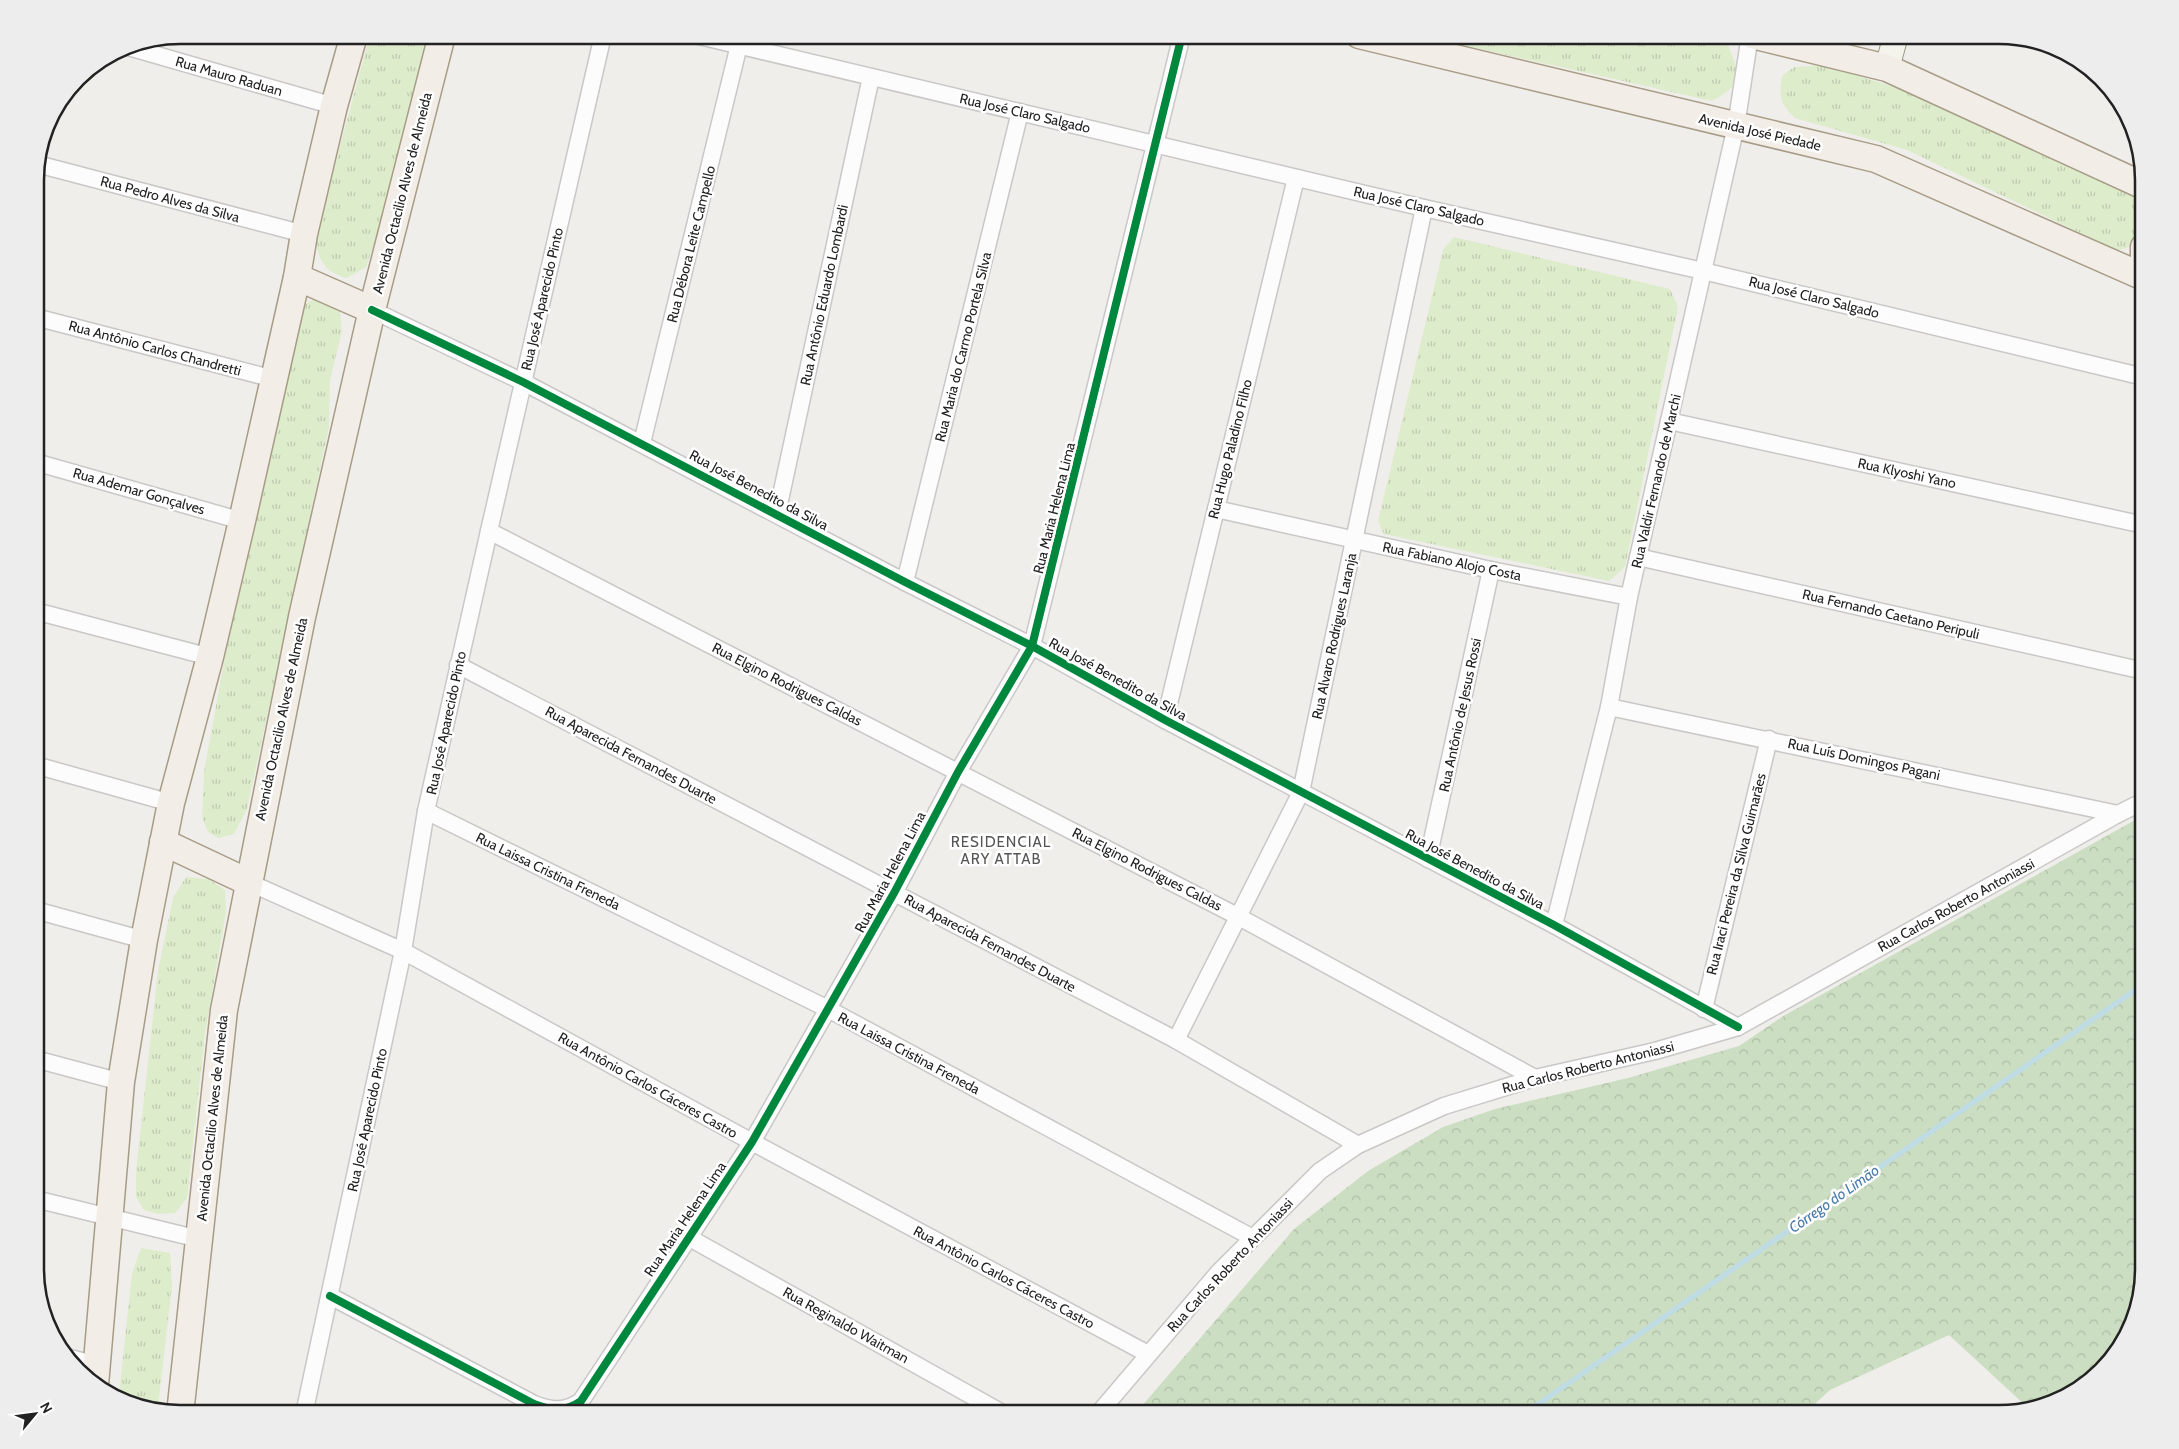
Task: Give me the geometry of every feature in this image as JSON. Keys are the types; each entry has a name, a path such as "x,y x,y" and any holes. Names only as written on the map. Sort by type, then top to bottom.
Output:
{"main road":[{"path":"96,1375 121,1082 144,940 171,803 210,657 297,277 304,234 334,106 351,44"},
{"name":"Avenida Octacilio Alves de Almeida","path":"181,1405 224,1010 248,882 302,617 372,310 440,44"},
{"name":"Avenida José Piedade","path":"1396,44 1876,159 2135,273"},
{"path":"1788,44 1887,68 2135,182"},
{"path":"297,277 372,310"},
{"path":"163,842 248,882"}],"street":[{"name":"Rua José Aparecido Pinto","path":"306,1405 403,951 426,811 601,44"},
{"name":"Rua José Claro Salgado","path":"735,44 1424,208 1704,271 2135,375"},
{"name":"Rua Maria Helena Lima","path":"576,1405 582,1401 752,1142 894,893 958,772 1032,646 1157,145 1180,44"},
{"name":"Rua Valdir Fernando de Marchi","path":"1554,925 1609,707 1629,597 1736,126 1750,44"},
{"path":"1887,68 1894,44"},
{"name":"Rua Débora Leite Campello","path":"642,443 739,45"},
{"name":"Rua Mauro Raduan","path":"139,50 334,106"},
{"name":"Rua Antônio Eduardo Lombardi","path":"777,514 871,77"},
{"name":"Rua Maria do Carmo Portela Silva","path":"905,582 1020,112"},
{"name":"Rua Pedro Alves da Silva","path":"45,166 304,234"},
{"name":"Rua Hugo Paladino Filho","path":"1165,720 1296,178"},
{"name":"Rua Alvaro Rodrigues Laranja","path":"1176,1040 1301,792 1424,208"},
{"name":"Rua José Benedito da Silva","path":"372,310 523,382 905,582 1032,646 1165,720 1554,925 1738,1027"},
{"name":"Rua Antônio Carlos Chandretti","path":"44,319 274,379"},
{"name":"Rua Klyoshi Yano","path":"1669,421 2135,523"},
{"name":"Rua Ademar Gonçalves","path":"44,465 242,521"},
{"name":"Rua Fabiano Alojo Costa","path":"1216,509 1491,570 1629,597"},
{"name":"Rua Elgino Rodrigues Caldas","path":"489,531 1239,917 1534,1078"},
{"name":"Rua Fernando Caetano Peripuli","path":"1638,557 2135,669"},
{"name":"Rua Antônio de Jesus Rossi","path":"1428,860 1491,570"},
{"path":"44,613 210,657"},
{"name":"Rua Aparecida Fernandes Duarte","path":"458,665 1176,1040 1358,1145"},
{"name":"Rua Luís Domingos Pagani","path":"1609,707 1769,739 2118,814"},
{"name":"Rua Iraci Pereira da Silva Guimarães","path":"1704,1009 1769,739"},
{"path":"44,768 171,803"},
{"name":"Rua Carlos Roberto Antoniassi","path":"1106,1405 1218,1273 1320,1170 1358,1145 1444,1106 1534,1078 1655,1051 1738,1027 2135,806"},
{"name":"Rua Laissa Cristina Freneda","path":"426,811 828,1010 1253,1238"},
{"name":"Rua Antônio Carlos Cáceres Castro","path":"248,882 403,951 752,1142 1148,1354"},
{"path":"44,912 144,940"},
{"path":"44,1061 121,1082"},
{"path":"44,1201 199,1240"},
{"name":"Rua Reginaldo Waitman","path":"688,1237 988,1405"},
{"name":"Rua Maria Helena Lima","path":"330,1296 537,1405"}],"green space":[{"path":"368,44 427,44 379,228 366,267 347,278 339,276 324,264 318,254 315,239"},
{"path":"1458,44 1725,44 1728,45 1735,64 1736,78 1730,89 1712,101"},
{"path":"1825,65 1909,92 2126,192 2135,198 2135,244 2116,250 1907,150 1795,118 1781,99 1782,76 1794,67"},
{"path":"1454,237 1670,289 1678,307 1625,567 1609,581 1384,534 1378,521 1443,250"},
{"path":"322,294 339,303 342,331 330,380 329,427 247,809 234,834 218,838 208,832 202,817 204,772 255,492 304,305"},
{"path":"2135,820 2134,1287 2131,1304 2121,1329 2112,1345 2089,1371 2075,1382 2051,1395 2023,1403 1949,1335 1830,1390 1814,1405 1143,1405 1294,1229 1368,1171 1443,1127 1495,1109 1628,1078 1739,1046 1785,1015"},
{"path":"186,877 208,879 225,890 226,912 205,1033 187,1198 175,1213 158,1214 144,1210 136,1197 136,1171 158,971 173,898"},
{"path":"141,1248 170,1253 172,1286 158,1403 145,1401 119,1391 132,1273"}],"waterway":[{"name":"Córrego do Limão","path":"1537,1405 2135,990"}],"cycle path":[{"path":"575,1405 581,1401 752,1142 894,893 958,772 1032,646 1180,44"},
{"path":"372,310 523,382 905,582 1032,646 1165,720 1554,925 1738,1027"},
{"path":"330,1296 537,1405"}],"district":[{"name":"RESIDENCIAL ARY ATTAB","path":"1001,850"}]}
